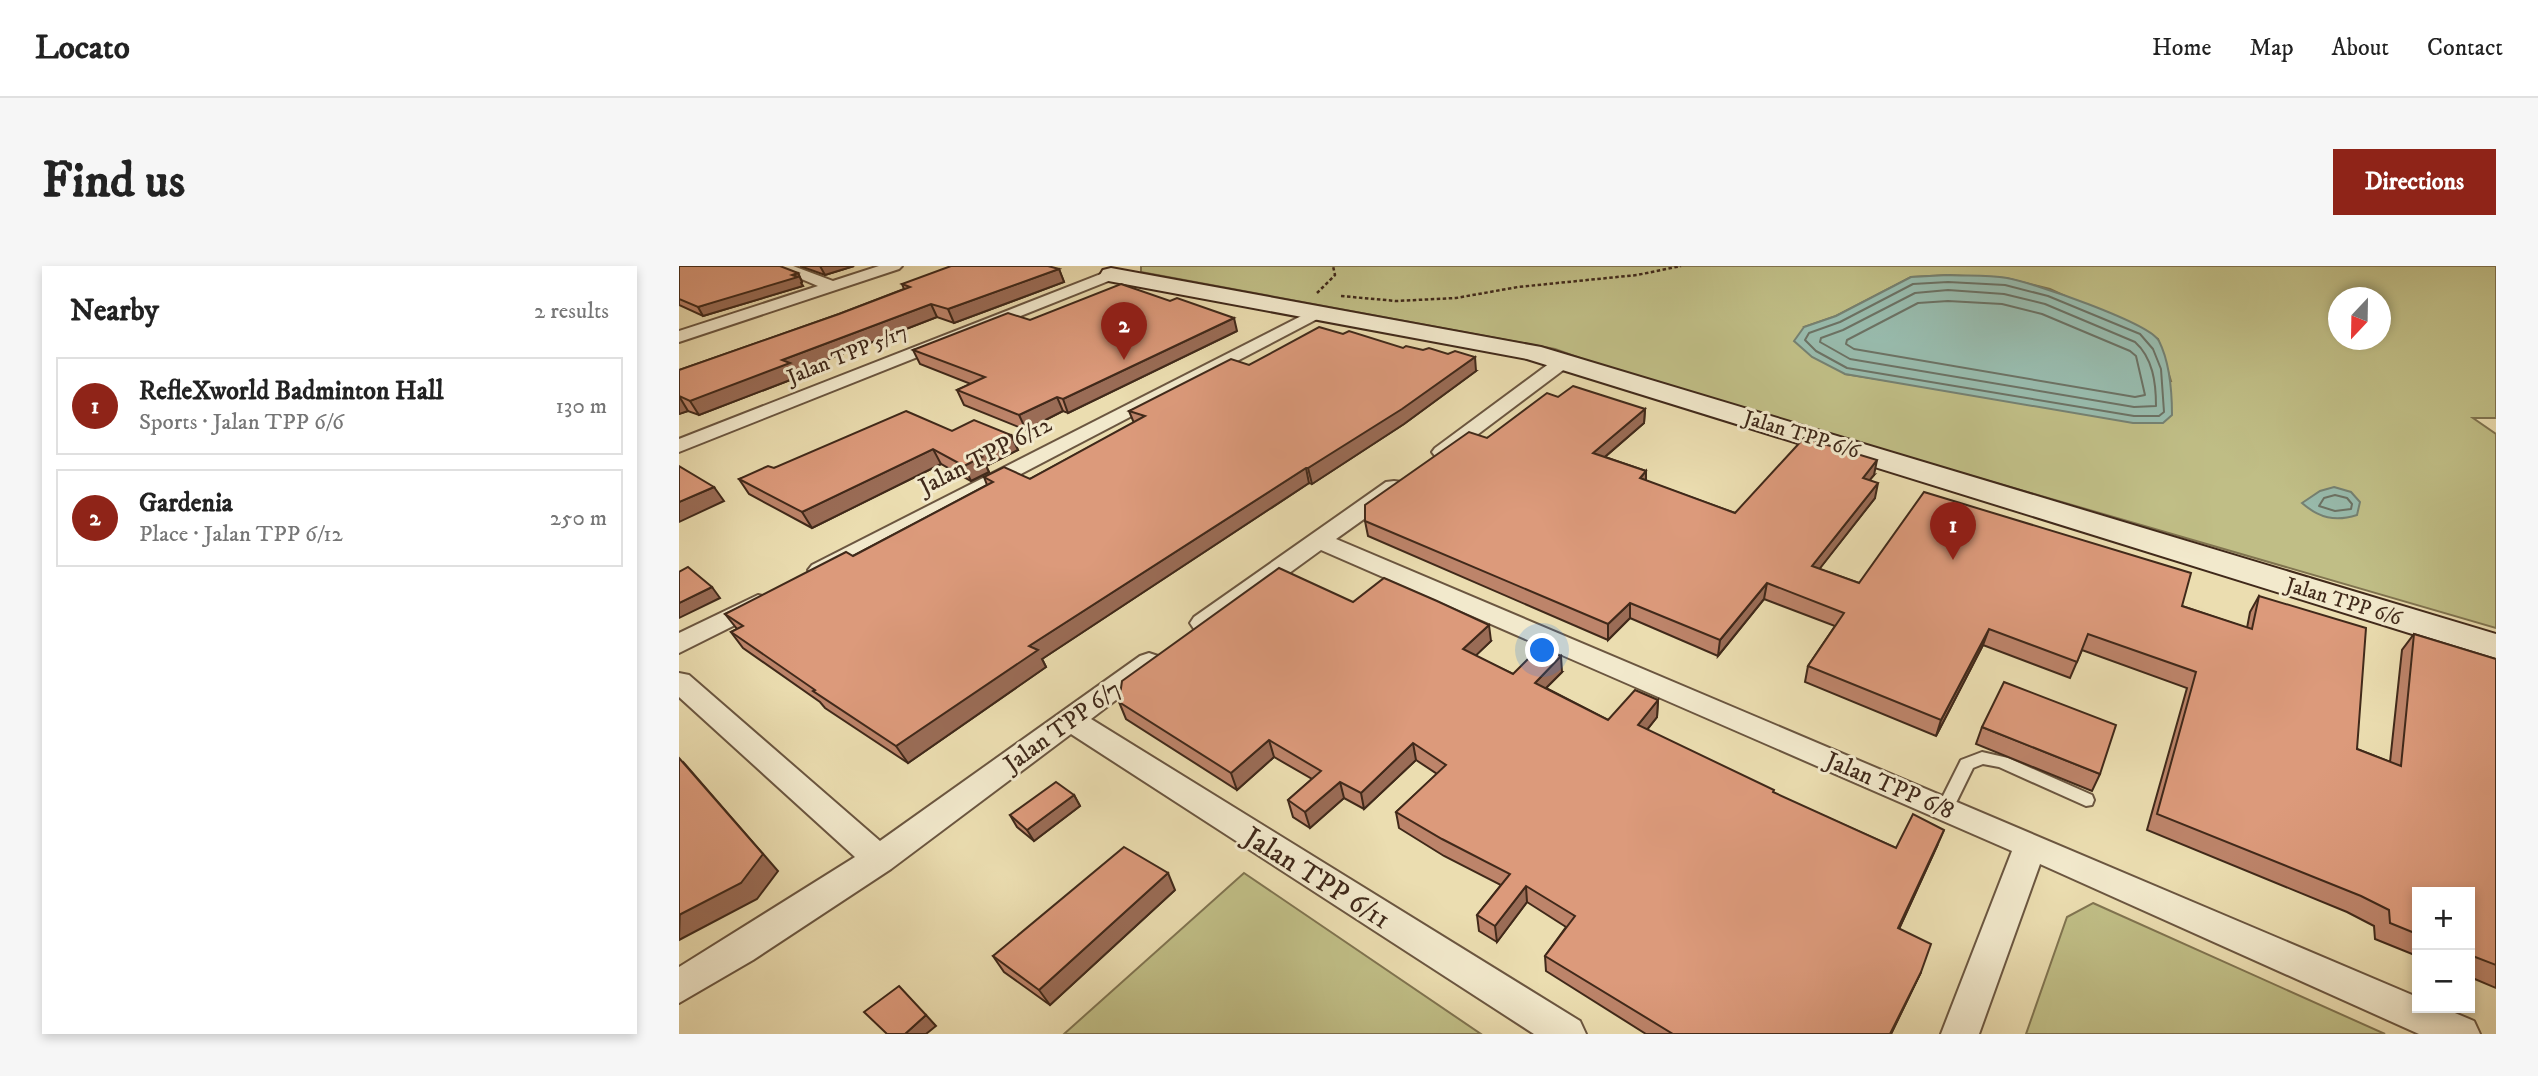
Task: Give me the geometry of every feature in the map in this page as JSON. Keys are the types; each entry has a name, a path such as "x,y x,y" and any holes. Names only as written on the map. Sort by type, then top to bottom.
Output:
{"street":[{"path":"779,266 832,286"},
{"path":"681,334 894,266"},
{"name":"Jalan TPP 6/6","path":"1117,270 1316,298 1532,352 2496,647"},
{"name":"Jalan TPP 5/17","path":"679,446 1117,270"},
{"name":"Jalan TPP 6/12","path":"801,580 1316,298"},
{"path":"1188,634 1415,472 1564,361"},
{"name":"Jalan TPP 6/8","path":"1318,540 1945,808 2461,1034"},
{"path":"679,644 777,593"},
{"name":"Jalan TPP 6/7","path":"679,986 801,913 880,860 1166,650"},
{"path":"679,682 880,860"},
{"name":"Jalan TPP 6/11","path":"1070,720 1567,1034"},
{"path":"1960,1034 2030,846"}],"lane":[{"path":"1945,808 1967,764 1982,758 2002,762 2086,800"}],"path":[{"path":"1316,298 1335,275 1333,266"},
{"path":"1339,296 1396,301 1457,298 1543,284 1637,275 1681,266"}],"shaded area":[{"path":"1141,266 2496,266 2496,418 2473,418 2496,434 2496,628 1638,379 1555,349 1141,272","holes":["1948,275 2006,278 2050,289 2158,339 2171,381 1955,391 1845,374 1804,327 1836,316 1911,277"]},
{"path":"1244,873 1481,1034 1064,1034"},
{"path":"2093,903 2385,1034 2026,1034 2067,917"}],"water":[{"path":"1992,276 2020,281 2089,304 2151,333 2159,341 2166,358 2172,415 2163,423 2133,423 1845,374 1812,357 1794,341 1804,327 1836,316 1911,277"},
{"path":"2334,487 2351,492 2360,502 2357,515 2328,517 2302,503 2320,491"}],"building":[{"path":"679,266 780,266 798,273 792,275 798,277 698,307 679,299"},
{"path":"951,266 1048,266 1059,269 948,309 931,304 782,360 790,363 690,401 679,396 679,370 910,287 902,284"},
{"path":"1121,284 1170,301 1177,298 1234,318 1063,399 1057,397 1019,415 957,390 985,377 913,350 1008,313 1030,320"},
{"path":"1319,327 1343,334 1349,331 1403,348 1429,348 1448,354 1455,351 1475,357 1402,409 1029,646 1038,650 896,746 731,632 743,626 725,614 846,552 853,556 993,482 984,477 1004,467 1030,479 1145,416 1129,411 1231,359 1249,365"},
{"path":"1573,386 1645,409 1593,453 1646,471 1640,478 1735,513 1804,438 1877,460 1863,478 1878,483 1812,566 1859,583 1924,492 2191,573 2182,606 2252,629 2259,596 2366,628 2357,749 2401,766 2414,634 2496,659 2496,965 2475,957 2475,887 2412,887 2412,932 2390,923 2389,910 2361,896 2157,814 2196,672 2088,634 2077,662 1989,629 1941,720 1808,666 1844,613 1767,583 1720,640 1630,603 1608,624 1365,521 1365,505 1469,432 1487,438 1547,393 1558,397"},
{"path":"906,411 952,431 974,420 1011,435 974,453 982,457 964,466 933,449 802,512 739,479 768,466 774,468"},
{"path":"679,466 714,487 679,502"},
{"path":"688,567 712,587 679,603 679,572"},
{"path":"1279,568 1353,602 1384,578 1437,601 1489,625 1463,649 1513,674 1539,648 1561,656 1535,683 1608,720 1635,690 1658,700 1638,725 1774,790 1773,792 1896,848 1913,814 1944,830 1898,928 1931,944 1921,972 1890,1034 1673,1034 1545,956 1575,916 1526,886 1495,926 1477,915 1510,874 1396,812 1446,765 1413,743 1361,793 1340,782 1305,812 1288,800 1321,771 1269,740 1231,773 1119,702 1122,681"},
{"path":"2004,682 2116,725 2100,774 1982,727"},
{"path":"679,758 763,854 741,883 679,915"},
{"path":"1056,782 1074,795 1027,830 1010,815"},
{"path":"1124,847 1168,873 1039,990 993,956"},
{"path":"899,986 926,1015 905,1034 887,1034 864,1012"}],"place":[{"name":"Gardenia","path":"1124,360"},
{"name":"RefleXworld Badminton Hall","path":"1953,560"}]}
